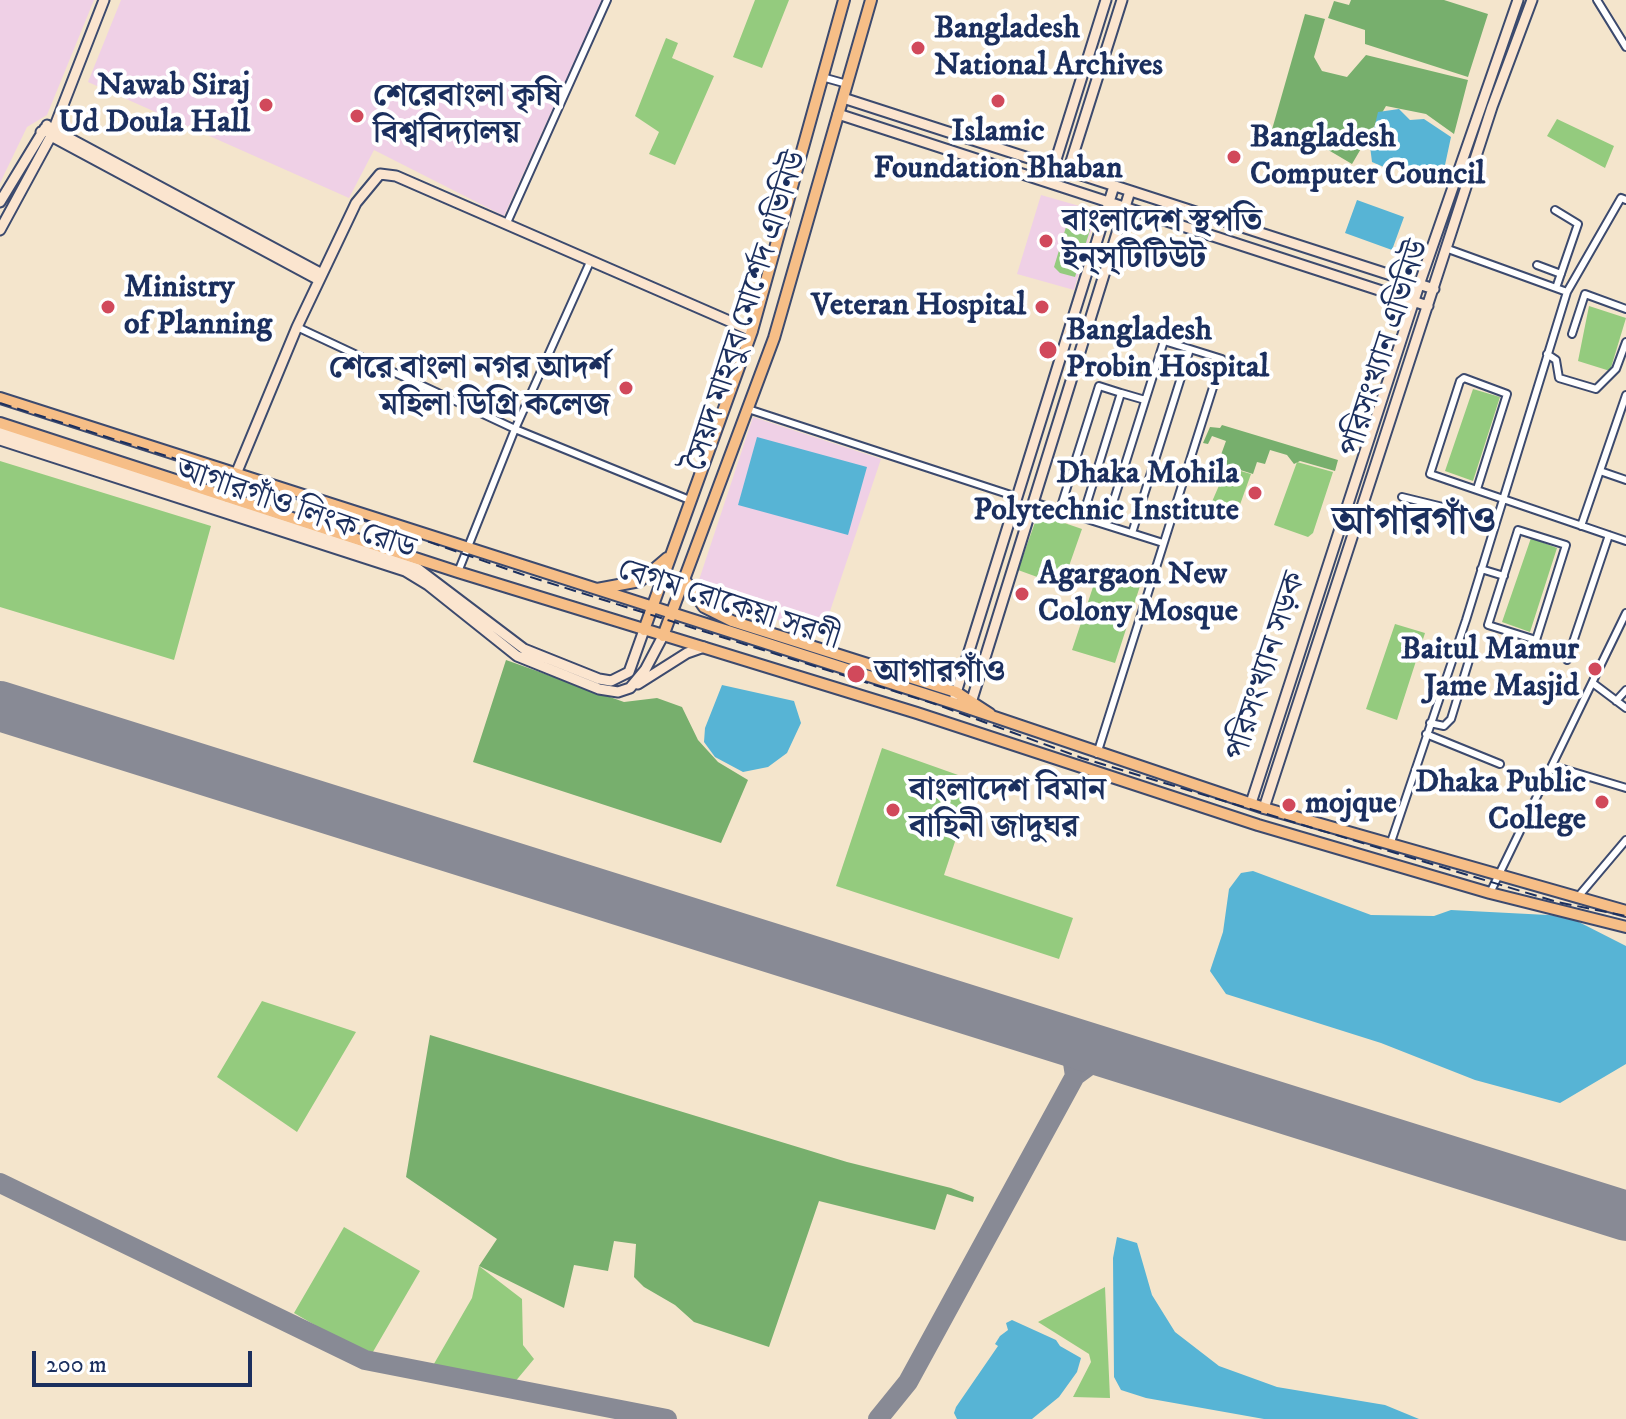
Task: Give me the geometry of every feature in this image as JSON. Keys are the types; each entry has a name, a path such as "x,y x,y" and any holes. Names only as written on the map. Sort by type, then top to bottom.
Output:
{"main road":[{"name":"সৈয়দ মাহবুব মোর্শেদ এভিনিউ","path":"644,630 752,331 844,0"},
{"name":"সৈয়দ মাহবুব মোর্শেদ এভিনিউ","path":"663,636 774,338 848,99 847,84 871,0"},
{"path":"752,331 774,338"},
{"name":"বেগম রোকেয়া সরণী","path":"0,398 651,609 954,698 992,717 1264,808 1626,911"},
{"name":"বেগম রোকেয়া সরণী","path":"0,423 458,572 704,647 1245,821 1490,893 1626,927"},
{"path":"227,497 236,474"},
{"path":"591,589 640,581 672,553"},
{"path":"684,579 704,607 732,621 954,698"},
{"path":"1091,771 1097,754"},
{"path":"1245,821 1251,803"},
{"path":"1258,825 1264,808"}],"street":[{"path":"0,230 39,157 104,0"},
{"path":"506,225 607,0"},
{"path":"1054,166 1106,0"},
{"path":"1068,171 1122,0"},
{"name":"পরিসংখ্যান সড়ক","path":"1251,803 1419,285 1518,0"},
{"name":"পরিসংখ্যান এভিনিউ","path":"1264,808 1492,107 1532,0"},
{"path":"1597,0 1626,47"},
{"path":"1101,18 1115,22"},
{"path":"822,77 847,84"},
{"path":"848,99 1434,289"},
{"path":"843,115 1428,306"},
{"path":"0,202 27,151 48,130"},
{"path":"48,130 320,277"},
{"path":"27,151 39,157"},
{"path":"236,474 320,277 361,194 380,174 396,176 752,331"},
{"path":"954,698 1114,186"},
{"path":"970,704 1130,191"},
{"path":"1390,845 1481,569 1567,292 1621,198 1626,200"},
{"path":"1555,210 1578,224 1556,288"},
{"path":"1448,249 1567,292"},
{"path":"458,572 515,429 590,262"},
{"path":"1537,265 1561,274"},
{"path":"1572,334 1585,294 1626,309"},
{"path":"297,327 515,429 692,501"},
{"path":"1068,332 1085,337"},
{"path":"1106,525 1164,341 1190,349 1132,533"},
{"path":"1547,354 1556,360 1559,378 1596,389 1616,369 1626,342"},
{"path":"1097,754 1222,359 1190,349 1168,420"},
{"path":"1477,489 1507,394 1464,378 1460,381 1430,474 1626,541"},
{"path":"1121,393 1085,509 1062,503 1099,386 1145,400"},
{"path":"1581,526 1626,395"},
{"path":"748,409 1163,543"},
{"name":"আগারগাঁও লিংক রোড","path":"0,432 417,568 524,649 599,679 620,678 629,672 644,630"},
{"name":"আগারগাঁও লিংক রোড","path":"0,440 405,571 527,662 599,689 618,692 630,688"},
{"path":"1600,471 1626,480"},
{"path":"1402,497 1496,520"},
{"path":"1518,530 1566,545 1536,640 1488,625 1504,576 1518,530"},
{"path":"1567,660 1609,535"},
{"path":"1481,569 1504,576"},
{"path":"1490,893 1626,613"},
{"path":"630,688 645,670 663,636"},
{"path":"630,688 687,653 704,647"},
{"path":"1430,723 1444,726 1451,719 1470,657"},
{"path":"1594,684 1626,708"},
{"path":"1616,701 1626,690"},
{"path":"1426,734 1500,764"},
{"path":"1553,766 1626,788"},
{"path":"1577,898 1626,840"}],"shaded area":[{"path":"0,0 94,0 47,115 27,127 0,183"},
{"name":"শেরেবাংলা কৃষি বিশ্ববিদ্যালয়","path":"121,0 602,0 504,216 374,150 349,198 88,82"},
{"path":"1041,195 1097,211 1074,290 1017,274"},
{"path":"753,417 881,459 822,635 709,597 699,586"}],"green space":[{"path":"755,0 789,0 762,68 733,57"},
{"path":"1351,0 1444,0 1488,14 1468,77 1365,44 1365,30 1328,18 1334,1 1349,5"},
{"path":"1305,14 1325,19 1314,57 1322,71 1347,77 1366,55 1468,80 1454,134 1426,114 1386,106 1352,164 1313,141 1267,147"},
{"path":"666,38 678,43 672,58 714,76 675,165 649,154 659,132 635,116"},
{"path":"1557,119 1614,146 1605,168 1547,136"},
{"path":"1069,217 1092,224 1075,277 1060,273 1054,267"},
{"path":"1589,306 1626,318 1610,371 1578,361"},
{"path":"1473,389 1500,397 1473,481 1445,471"},
{"path":"1222,425 1338,460 1335,471 1300,461 1294,464 1287,455 1270,450 1265,464 1257,462 1253,474 1218,463 1226,441 1212,436 1208,444 1203,443 1210,427 1220,428"},
{"path":"0,461 211,526 174,660 0,607"},
{"path":"1297,462 1333,472 1313,533 1308,537 1274,525"},
{"path":"1227,467 1251,474 1237,513 1211,504"},
{"path":"1038,514 1082,529 1062,586 1018,570"},
{"path":"1531,538 1557,548 1530,632 1502,622"},
{"path":"1099,569 1141,583 1115,663 1072,650"},
{"path":"1395,624 1425,633 1397,720 1366,709"},
{"path":"506,660 624,702 657,698 682,707 698,740 718,762 748,780 721,843 473,762"},
{"path":"882,748 975,781 944,875 1073,918 1059,959 836,886"},
{"path":"262,1001 356,1032 297,1132 217,1077"},
{"path":"430,1035 847,1162 951,1188 974,1197 973,1202 947,1194 935,1230 819,1201 769,1347 694,1322 675,1305 644,1287 634,1277 636,1244 614,1241 608,1271 574,1265 564,1308 479,1266 497,1239 406,1177"},
{"path":"344,1227 420,1271 370,1357 294,1313"},
{"path":"479,1266 522,1299 523,1345 534,1359 514,1383 431,1369 472,1298"},
{"path":"1105,1287 1110,1398 1073,1397 1091,1362 1089,1354 1038,1322"}],"water":[{"path":"1399,109 1410,120 1424,119 1451,137 1445,165 1435,179 1409,166 1386,168 1372,162 1370,146 1378,112"},
{"path":"1357,200 1404,217 1392,250 1345,233"},
{"path":"757,437 867,467 848,535 738,505"},
{"path":"722,685 794,701 801,723 787,753 768,767 743,772 715,757 704,742 705,728"},
{"path":"1253,871 1371,915 1434,916 1451,910 1567,916 1626,946 1626,1064 1560,1103 1475,1080 1381,1043 1226,994 1210,971 1223,932 1229,889 1241,873"},
{"path":"1117,1237 1137,1243 1152,1295 1175,1332 1219,1366 1277,1387 1385,1405 1419,1419 1264,1419 1146,1398 1121,1390 1114,1377 1113,1258"},
{"path":"1012,1320 1056,1340 1060,1346 1081,1358 1077,1372 1059,1397 1032,1419 957,1419 954,1413 956,1407 998,1346 995,1344 1000,1336 1008,1330 1006,1323"}],"taxiway":[{"path":"878,1419 908,1382 1075,1076 1072,1056 1060,1038"},
{"path":"1075,1076 1090,1065 1119,1057"},
{"path":"0,1183 365,1360 667,1419"}],"runway":[{"path":"0,706 1626,1216"}],"railway":[{"path":"0,403 346,513 521,574 935,704 1082,758 1557,902 1626,916"}],"place":[{"name":"Bangladesh National Archives","path":"918,48"},
{"name":"Islamic Foundation Bhaban","path":"998,101"},
{"name":"Nawab Siraj Ud Doula Hall","path":"266,105"},
{"name":"শেরেবাংলা কৃষি বিশ্ববিদ্যালয়","path":"357,116"},
{"name":"Bangladesh Computer Council","path":"1234,157"},
{"name":"বাংলাদেশ স্থপতি ইন্‌স্‌টিটিউট","path":"1046,241"},
{"name":"Ministry of Planning","path":"108,307"},
{"name":"Veteran Hospital","path":"1042,307"},
{"name":"Bangladesh Probin Hospital","path":"1048,350"},
{"name":"শেরে বাংলা নগর আদর্শ মহিলা ডিগ্রি কলেজ","path":"626,388"},
{"name":"Dhaka Mohila Polytechnic Institute","path":"1255,493"},
{"name":"Agargaon New Colony Mosque","path":"1022,594"},
{"name":"Baitul Mamur Jame Masjid","path":"1595,669"},
{"name":"আগারগাঁও","path":"856,674"},
{"name":"Dhaka Public College","path":"1602,802"},
{"name":"mojque","path":"1289,805"},
{"name":"বাংলাদেশ বিমান বাহিনী জাদুঘর","path":"893,810"}],"district":[{"name":"আগারগাঁও","path":"1414,525"}]}
